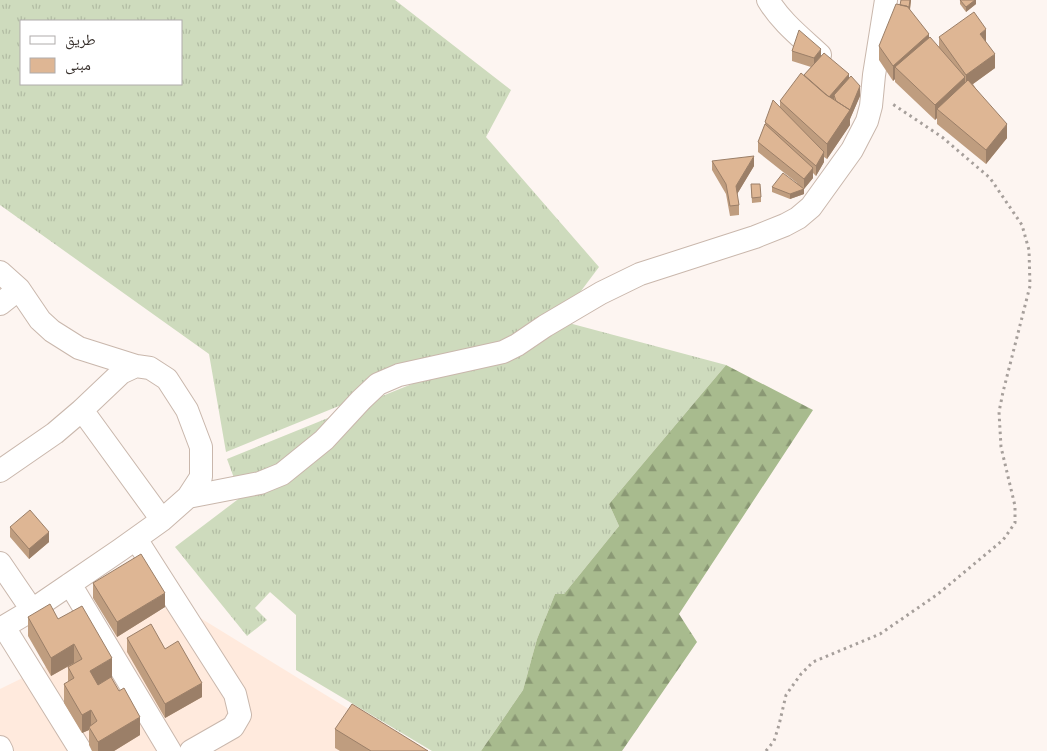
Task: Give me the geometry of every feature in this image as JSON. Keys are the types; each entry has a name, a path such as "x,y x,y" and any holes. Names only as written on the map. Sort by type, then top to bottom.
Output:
{"street":[{"path":"768,0 774,10 832,66"},
{"path":"188,497 260,483 282,474 324,440 378,384 399,375 502,352 517,345 601,293 640,274 755,237 798,218 811,207 852,150 867,121 886,0"},
{"path":"852,84 872,95"},
{"path":"0,272 19,289 40,320 52,331 79,348 136,366 150,368 167,379 187,410 201,447 201,477 188,497 162,520 32,610 2,628 81,751"},
{"path":"0,304 19,289"},
{"path":"0,472 54,434 121,373 136,366"},
{"path":"82,410 162,520"},
{"path":"136,538 235,694 240,715 233,727 191,751"},
{"path":"0,563 32,610"},
{"path":"70,584 170,751"},
{"path":"0,747 2,751"}],"path":[{"path":"766,751 774,741 786,694 813,662 880,634 938,594 1003,540 1015,523 1016,506 1001,446 999,412 1030,286 1028,250 1022,225 990,178 942,137 890,103 872,95"}],"shaded area":[{"path":"176,603 417,751 0,751 0,689"}],"green space":[{"path":"0,0 395,0 511,90 486,137 599,267 563,315 226,452 209,354 0,205"},
{"path":"565,322 726,365 609,504 619,526 564,594 555,594 537,639 523,690 481,751 432,751 296,670 296,615 270,592 255,608 267,620 247,636 175,547 241,497 227,459"},
{"path":"726,365 813,410 679,614 697,642 622,751 481,751 523,690 537,639 555,594 564,594 619,526 609,504"}],"building":[{"path":"901,0 910,0 909,7 900,5"},
{"path":"960,0 975,0 966,7"},
{"path":"896,4 907,6 929,34 893,66 879,46"},
{"path":"974,12 986,29 980,34 995,54 966,75 939,37"},
{"path":"799,30 821,49 814,58 792,51"},
{"path":"930,37 965,77 935,105 895,67"},
{"path":"824,53 849,74 829,97 804,75"},
{"path":"801,73 825,94 850,110 827,144 780,101"},
{"path":"851,76 860,86 850,110 836,101 834,95"},
{"path":"968,80 1007,124 986,150 937,109"},
{"path":"773,100 824,152 816,166 765,122"},
{"path":"765,124 813,168 804,179 758,142"},
{"path":"754,156 736,186 739,205 730,206 726,184 712,161"},
{"path":"783,173 804,189 790,194 772,187"},
{"path":"751,184 760,184 761,197 752,198"},
{"path":"30,510 49,532 29,549 10,527"},
{"path":"141,554 165,593 117,622 93,583"},
{"path":"50,604 58,619 82,606 112,658 90,671 98,685 111,677 119,691 124,688 140,717 98,742 89,727 97,721 91,710 82,715 64,684 74,678 68,667 82,659 74,644 51,658 28,617"},
{"path":"151,624 165,649 178,641 202,683 165,704 127,638"},
{"path":"352,704 428,751 371,751 335,729"}]}
